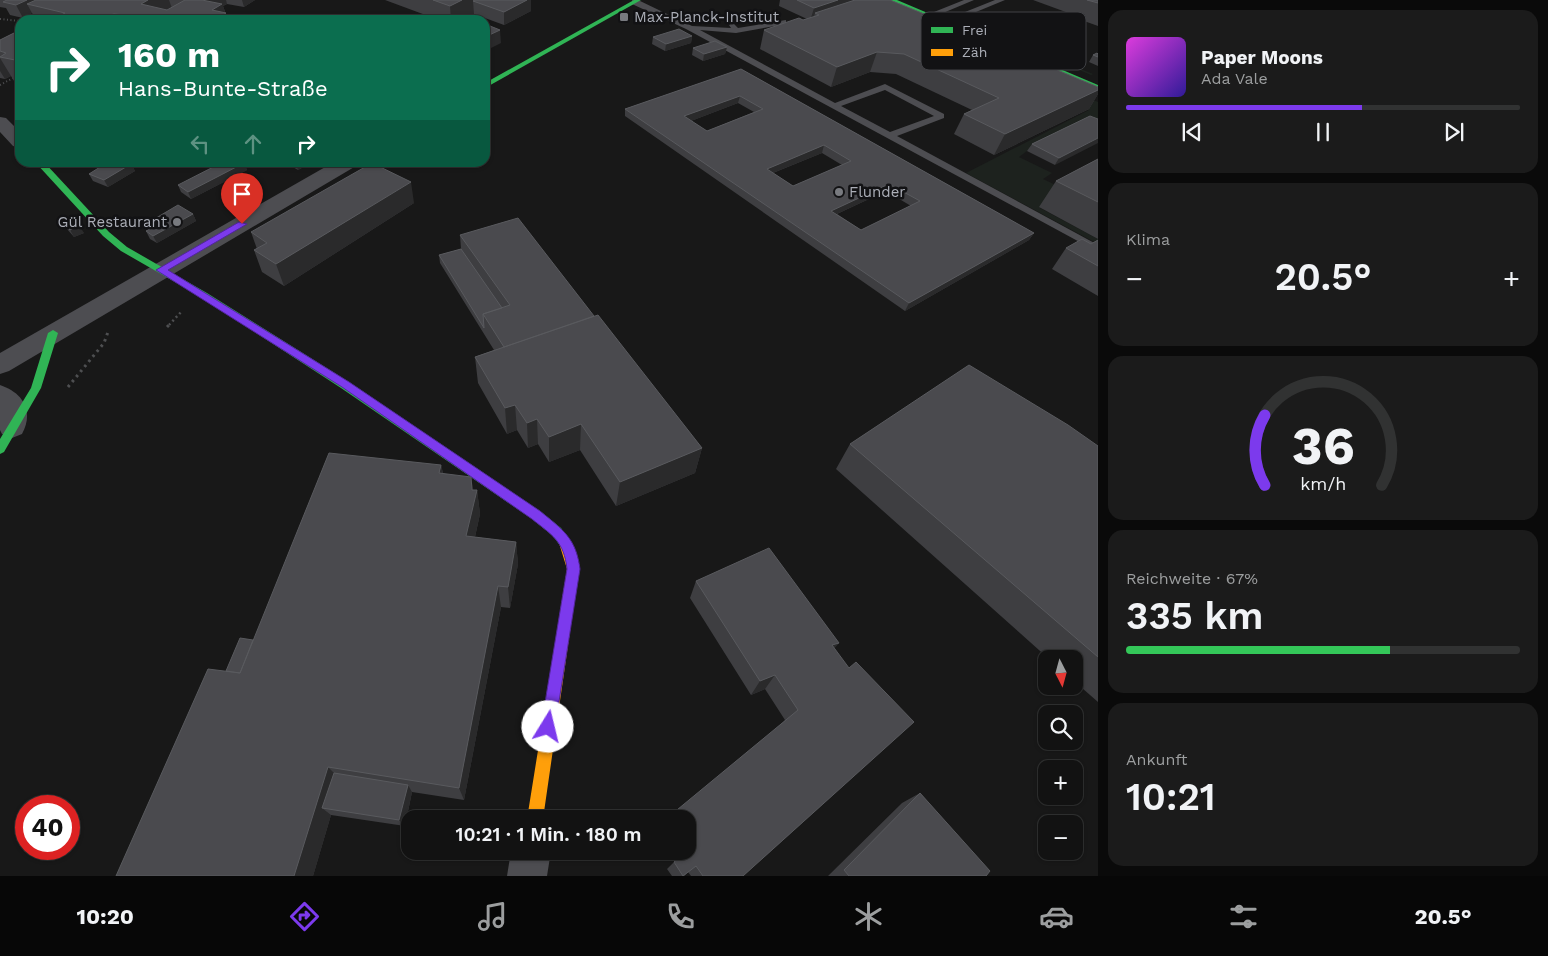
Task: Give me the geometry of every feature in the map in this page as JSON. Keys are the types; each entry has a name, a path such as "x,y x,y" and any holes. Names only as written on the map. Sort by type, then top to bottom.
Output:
{"street":[{"path":"892,0 921,13"},
{"path":"490,83 637,1"},
{"path":"1062,70 1096,84"},
{"path":"0,122 15,137"},
{"path":"44,167 124,249 161,270 345,385 536,515 563,537 572,552 574,569 536,810"},
{"path":"0,364 340,167"},
{"path":"6,438 36,388 53,333"},
{"path":"0,395 14,408 6,438"},
{"path":"527,876 530,860"}],"lane":[{"path":"938,12 970,0"},
{"path":"970,12 1001,0"},
{"path":"637,1 689,27 1098,249"},
{"path":"689,27 734,28 783,22"},
{"path":"834,106 885,87 941,116 889,136"}],"path":[{"path":"0,19 15,20"},
{"path":"0,85 15,78"},
{"path":"167,327 177,314"}],"shaded area":[{"path":"1079,70 1093,74 1091,75"},
{"path":"1014,76 1047,80 1098,102 1098,129 1027,151 1019,157 1052,173 1043,179 1066,190 1040,208 1098,239 1098,244 966,173 1089,110"}],"building":[{"path":"7,0 27,0 16,5 3,2"},
{"path":"36,0 148,0 141,4 167,10 185,0 202,0 222,4 212,10 226,13 223,15 61,15 65,13 27,4"},
{"path":"433,0 462,0 450,6"},
{"path":"527,0 504,12 473,1"},
{"path":"797,0 838,0 814,8"},
{"path":"855,0 890,0 921,13 921,62 904,54 877,52 837,67 764,30 799,18 803,20 819,15 815,13"},
{"path":"1087,0 1098,0 1098,3"},
{"path":"490,26 500,30 490,35"},
{"path":"679,29 692,36 666,44 653,37"},
{"path":"15,32 15,60 0,57 6,53 0,51 0,40"},
{"path":"715,41 727,47 704,54 693,48"},
{"name":"Flunder","path":"741,69 1034,233 909,303 625,109","holes":["740,96 763,109 707,131 684,116","824,145 851,161 793,186 767,169","889,184 920,201 861,230 831,211"]},
{"path":"939,70 1057,70 1098,87 1098,90 1005,134 964,114 999,98"},
{"path":"1090,116 1098,119 1098,138 1059,158 1032,144"},
{"path":"1098,159 1098,202 1056,181"},
{"path":"100,167 126,167 104,180 89,174"},
{"path":"213,167 236,167 188,192 178,185"},
{"path":"365,167 380,167 411,182 276,264 254,250 267,243 251,232"},
{"path":"178,205 193,214 153,236 146,231 163,222 156,218"},
{"path":"72,218 79,225 70,230 62,222"},
{"path":"518,218 594,316 504,347 483,314 510,305 460,235"},
{"path":"1082,239 1091,244 1098,240 1098,266 1066,248"},
{"path":"461,249 502,308 483,314 484,328 439,255"},
{"path":"598,315 702,448 620,482 581,424 549,437 537,419 527,423 515,405 505,408 475,357"},
{"path":"969,365 1068,425 1098,446 1098,657 850,444"},
{"path":"329,453 441,465 439,473 471,477 472,490 477,490 466,536 516,542 508,587 498,586 459,788 328,767 294,876 116,876 208,669 240,673"},
{"path":"769,548 839,643 832,645 849,668 856,662 914,722 743,876 703,876 696,866 683,876 674,862 676,860 696,860 696,810 677,810 798,710 775,675 760,681 696,581"},
{"path":"240,638 253,640 240,673 226,671"},
{"path":"334,773 408,785 399,820 322,808"},
{"path":"920,793 990,871 986,876 849,876 844,870"}],"traffic: fast":[{"path":"490,83 638,0"},
{"path":"892,0 921,12"},
{"path":"1058,70 1098,87"},
{"path":"44,167 106,234 124,249 204,295 345,385 536,515 557,532 565,543"},
{"path":"0,449 36,388 53,333"}],"traffic: slow":[{"path":"536,810 573,569 565,543"}],"place":[{"name":"Max-Planck-Institut","path":"624,17"},
{"name":"Flunder","path":"839,192"},
{"name":"Gül Restaurant","path":"177,222"}],"route":[{"path":"242,224 161,270 204,295 345,385 536,515 563,537 572,552 574,569 548,727"}]}
